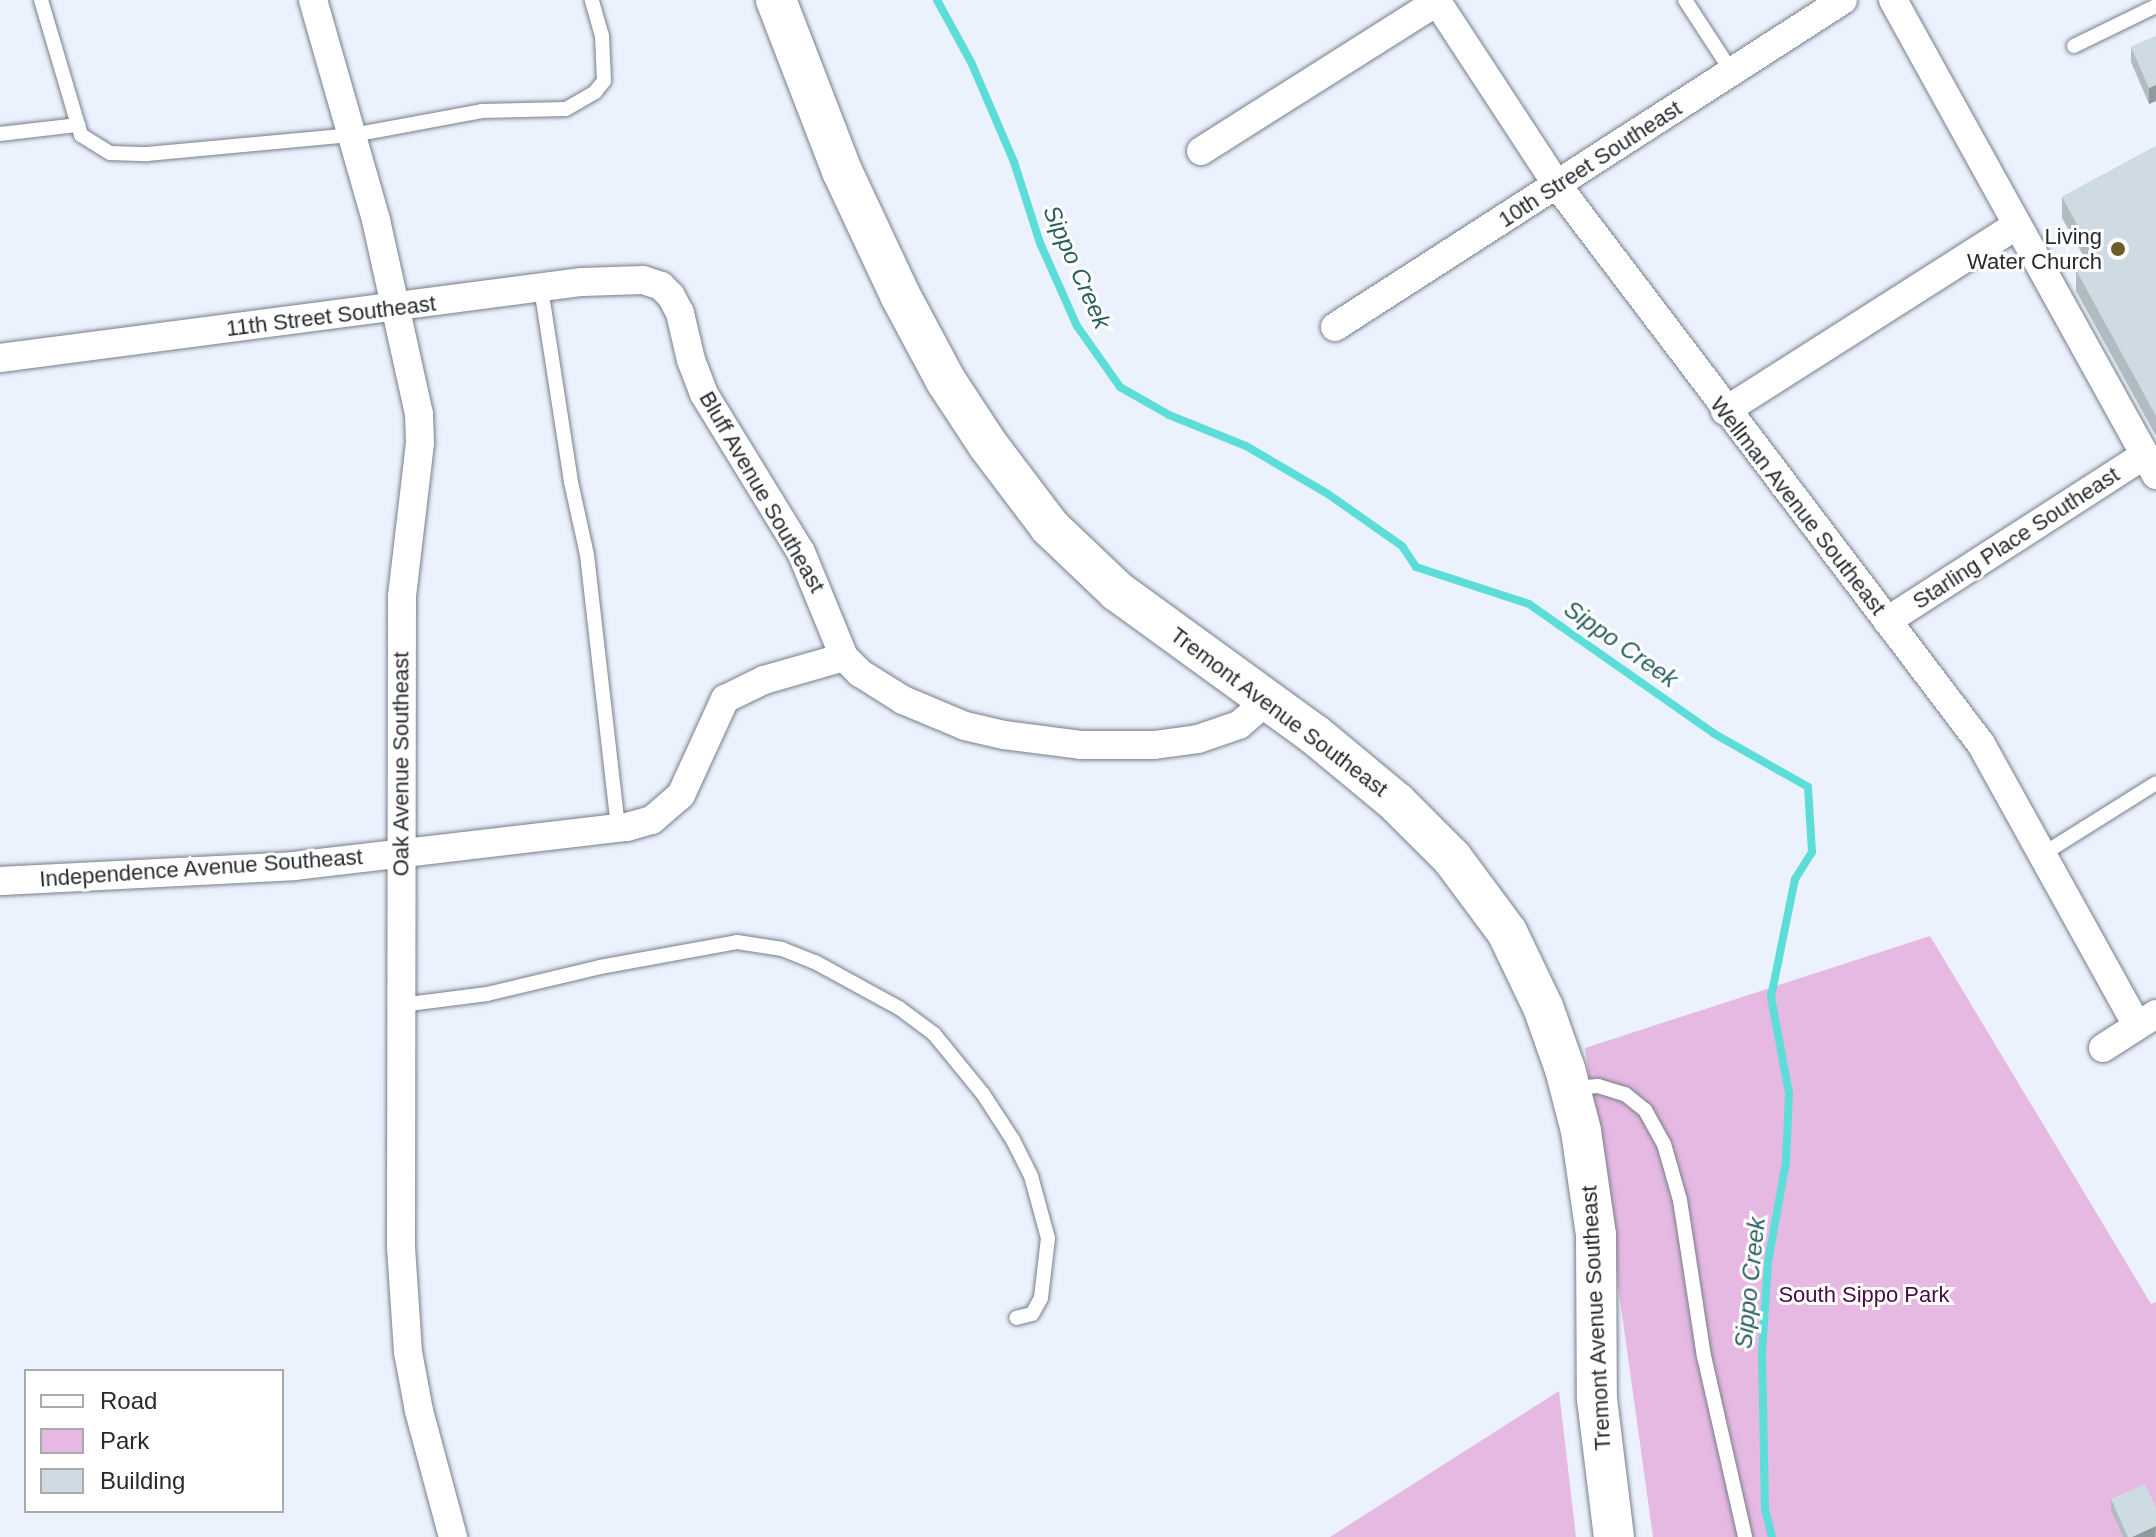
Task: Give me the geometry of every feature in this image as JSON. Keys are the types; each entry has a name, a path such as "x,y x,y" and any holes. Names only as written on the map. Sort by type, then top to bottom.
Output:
{"street":[{"name":"Oak Avenue Southeast","path":"313,0 353,135 398,308 419,414 420,443 402,597 401,1247 407,1340 419,1411 453,1537"},
{"name":"Tremont Avenue Southeast","path":"776,0 842,171 894,282 946,381 988,445 1050,527 1092,571 1267,701 1397,803 1452,858 1488,902 1538,996 1570,1089 1591,1191 1596,1235 1597,1399 1614,1537"},
{"name":"10th Street Southeast","path":"1335,327 1843,0"},
{"path":"1893,0 2150,465"},
{"path":"1201,151 1436,1"},
{"name":"Wellman Avenue Southeast","path":"1436,1 1557,185 1725,411 1981,744 2043,854 2146,1020"},
{"path":"1725,411 2017,225"},
{"name":"11th Street Southeast","path":"0,358 621,279 643,280 661,286"},
{"name":"Bluff Avenue Southeast","path":"661,286 680,313 691,360 704,394 801,552 844,657"},
{"name":"Starling Place Southeast","path":"1887,621 2150,465"},
{"path":"844,657 860,673 935,714 965,726 1040,741 1154,745 1198,739 1239,725 1267,701"},
{"name":"Independence Avenue Southeast","path":"0,881 294,866 618,829 652,820 673,804 686,786 716,715 733,692 844,657"},
{"path":"2103,1048 2146,1020"}],"lane":[{"path":"41,0 81,135 110,153 147,154 353,135 482,111 546,112 566,109 581,102 604,81 602,36 592,0"},
{"path":"1685,0 1732,72"},
{"path":"2074,46 2156,6"},
{"path":"0,134 78,125"},
{"path":"541,288 571,482 587,555 618,829"},
{"path":"2043,854 2156,783"},
{"path":"401,1005 487,994 600,967 737,942 782,949 815,962 899,1008 934,1034 983,1094 1013,1140 1031,1176 1048,1238 1041,1298 1032,1314 1016,1318"},
{"path":"1570,1089 1598,1086 1625,1094 1645,1110 1664,1144 1680,1200 1704,1356 1745,1537"}],"green space":[{"name":"South Sippo Park","path":"1930,936 2151,1304 2156,1302 2156,1537 1653,1537 1585,1048"},
{"path":"1559,1391 1576,1537 1330,1537"}],"building":[{"path":"2156,36 2156,85 2149,88 2131,47"},
{"name":"Living Water Church","path":"2156,146 2156,416 2076,270 2096,259 2062,197"},
{"path":"2145,1484 2156,1508 2156,1526 2128,1537 2111,1499"}],"waterway":[{"name":"Sippo Creek","path":"937,0 971,62 1014,162 1040,243 1077,326 1120,387 1169,415 1246,446 1328,494 1402,546 1416,567 1529,604 1713,733 1808,787 1812,852 1795,879 1771,997 1789,1093 1786,1162 1768,1262 1762,1352 1765,1509 1772,1537"}],"place":[{"name":"Living Water Church","path":"2118,249"}]}
